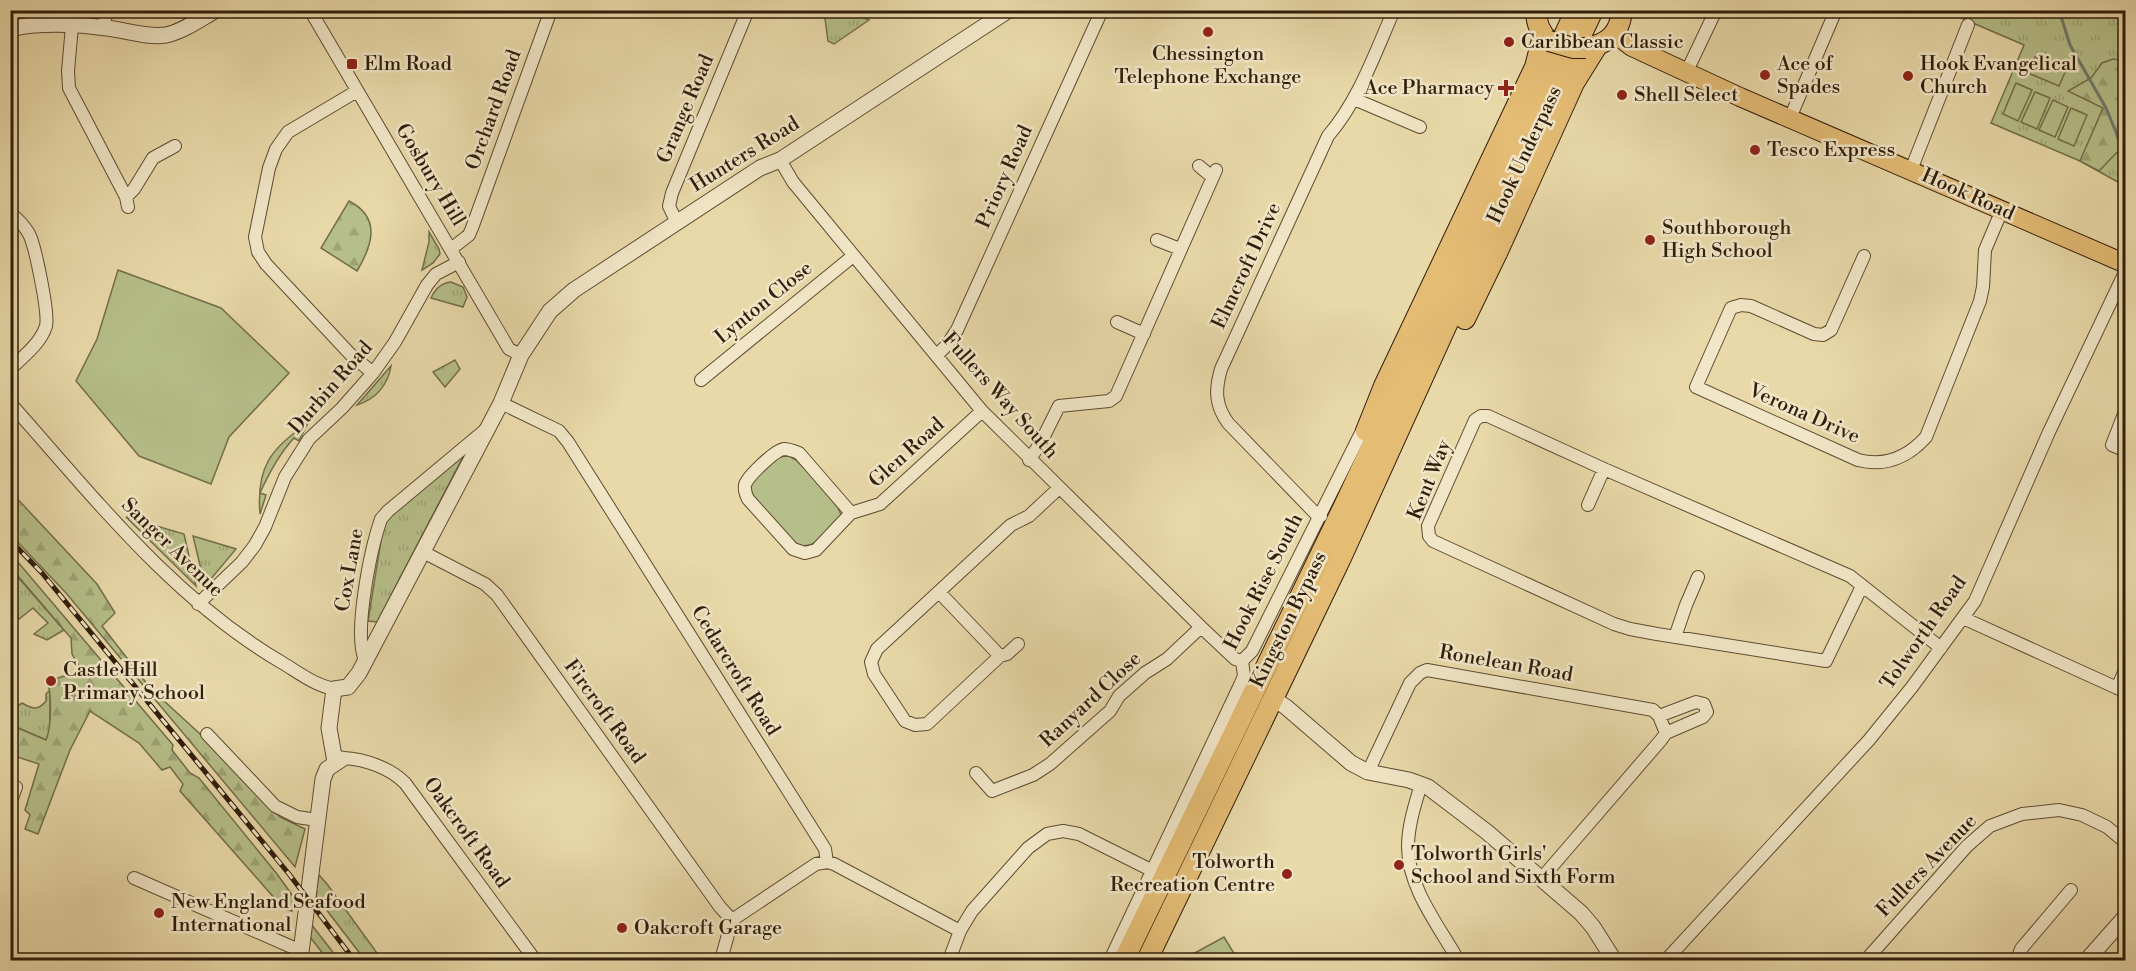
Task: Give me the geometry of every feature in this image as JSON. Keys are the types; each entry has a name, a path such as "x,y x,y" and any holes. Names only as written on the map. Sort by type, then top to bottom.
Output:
{"highway":[{"name":"Hook Underpass","path":"1450,279 1576,10"},
{"name":"Hook Underpass","path":"1459,300 1593,10"},
{"path":"1533,13 1546,39 1573,48 1591,47 1610,40 1615,34 1622,10"},
{"path":"1299,598 1384,386 1546,39"},
{"path":"1343,552 1423,405 1497,253 1591,47"},
{"name":"Kingston Bypass","path":"1124,960 1450,279"},
{"name":"Kingston Bypass","path":"1147,960 1274,699 1459,300"}],"main road":[{"name":"Hook Road","path":"1615,34 1632,47 1687,72 2126,264"}],"street":[{"path":"104,27 106,10"},
{"path":"10,29 25,25 104,27 164,35 181,30 216,10"},
{"name":"Gosbury Hill","path":"310,10 509,349 521,355"},
{"name":"Orchard Road","path":"451,249 469,235 472,228 551,10"},
{"name":"Grange Road","path":"677,223 669,206 672,193 748,10"},
{"name":"Hunters Road","path":"521,355 550,311 574,290 760,168 780,160 1009,10"},
{"name":"Priory Road","path":"937,356 957,330 1102,10"},
{"name":"Elmcroft Drive","path":"1321,516 1315,513 1228,423 1215,398 1216,384 1328,136 1341,121 1354,99 1394,10"},
{"path":"1687,72 1716,10"},
{"path":"1790,118 1836,10"},
{"path":"1911,170 1968,25"},
{"path":"72,26 68,71 69,88 127,202 153,158 175,146"},
{"path":"357,91 288,132 276,149 269,168 255,237 258,252 266,264 351,356 373,373"},
{"path":"1354,99 1420,127"},
{"name":"Fullers Way South","path":"780,160 793,182 982,411 1029,460 1201,627 1235,659 1242,661"},
{"path":"1029,460 1040,444 1059,406 1108,401 1116,396 1214,173 1199,166"},
{"name":"Verona Drive","path":"1864,256 1831,330 1823,335 1814,334 1751,306 1741,305 1731,308 1696,387 1858,460 1878,463 1903,457 1915,449 1926,437 1980,302 1983,287 1984,250 2002,210"},
{"path":"10,213 18,219 30,236 47,312 46,326 40,337 31,350 10,369"},
{"path":"1157,240 1180,249"},
{"name":"Lynton Close","path":"701,380 853,256"},
{"name":"Durbin Road","path":"198,604 242,562 255,545 265,527 285,477 309,440 373,373 395,342 427,285 436,274 459,262"},
{"name":"Tolworth Road","path":"1666,960 1869,740 1963,618 1979,593 2049,432 2126,270"},
{"path":"1117,322 1144,334"},
{"name":"Cox Lane","path":"339,689 354,681 501,403 521,355"},
{"name":"Hook Rise South","path":"1110,960 1244,676 1242,661 1252,651 1384,386"},
{"name":"Sanger Avenue","path":"10,403 141,550 198,604 258,649 316,683 339,689"},
{"name":"Cedarcroft Road","path":"501,403 559,431 568,442 825,849 827,862"},
{"path":"2126,409 2112,445 2126,451"},
{"name":"Glen Road","path":"851,513 798,453 792,450 777,451 748,478 745,484 748,499 793,549 805,553 816,550 851,513 880,504 982,411"},
{"name":"Kent Way","path":"1862,586 1826,661 1675,637 1614,624 1433,541 1429,536 1428,526 1475,420 1481,416 1488,416 1850,576 1941,648"},
{"name":"Cox Lane","path":"365,660 361,642 362,612 381,519 488,427"},
{"path":"1588,505 1604,469"},
{"path":"1018,644 1007,654 1000,656 927,724 915,725 906,721 874,674 871,662 877,649 1011,525 1029,516 1059,488"},
{"name":"Fircroft Road","path":"423,552 485,584 497,595 720,907 732,920"},
{"path":"1675,637 1698,577"},
{"path":"939,592 1000,656"},
{"path":"1963,618 2121,690 2126,668"},
{"name":"Ranyard Close","path":"976,773 992,791 1034,775 1050,764 1110,711 1119,696 1145,673 1167,659 1201,627"},
{"name":"Ronelean Road","path":"1368,772 1410,683 1420,673 1427,670 1653,711 1659,716"},
{"path":"134,878 301,956 323,779 327,769 339,760 329,728 339,689"},
{"path":"1274,699 1351,763 1368,772 1421,784 1455,807 1586,918 1614,960"},
{"path":"1541,879 1666,733 1703,717 1707,712 1704,705 1696,702 1659,716 1666,733"},
{"path":"207,734 275,806 297,817 317,820"},
{"name":"Oakcroft Road","path":"339,760 362,762 387,770 405,783 536,960"},
{"name":"Ranyard Close","path":"1029,762 1034,775"},
{"path":"1421,784 1409,828 1408,849 1411,869 1417,889 1458,960"},
{"path":"10,804 16,786"},
{"name":"Fullers Avenue","path":"1866,960 1967,846 1990,826 2022,814 2059,810 2082,815 2107,827 2126,843"},
{"path":"949,960 960,932 972,911 1028,848 1047,834 1063,831 1079,834 1153,871"},
{"path":"721,960 732,920 816,864 827,862 960,932"},
{"path":"2017,960 2021,949 2071,890"},
{"path":"2086,960 2126,916"}],"green space":[{"path":"824,11 848,11 869,20 834,44 828,41"},
{"path":"1945,11 2125,11 2125,186 2080,161 1991,123 2024,45"},
{"path":"2035,57 2066,70 2059,86 2028,73"},
{"path":"2113,59 2125,61 2125,144 2099,171 2080,161 2103,108 2068,91 2091,78 2102,63"},
{"path":"2016,83 2032,90 2018,121 2003,114"},
{"path":"2035,92 2050,98 2037,129 2021,122"},
{"path":"2053,100 2068,107 2055,137 2039,130"},
{"path":"2071,108 2087,115 2074,146 2058,139"},
{"path":"349,201 359,208 370,224 370,242 357,271 321,248"},
{"path":"429,232 440,254 433,263 422,270 429,242"},
{"path":"118,270 221,308 289,373 229,437 211,484 139,456 76,381 97,339"},
{"path":"451,282 463,287 467,297 463,307 431,298 439,287"},
{"path":"455,360 460,369 445,387 433,372"},
{"path":"391,366 380,390 370,399 357,405"},
{"path":"308,423 299,441 294,438 271,471 260,493 266,495 260,514 259,498 261,483 269,460 284,441"},
{"path":"464,455 377,622 368,621 384,522"},
{"path":"789,456 796,460 823,488 840,512 841,518 822,538 810,545 797,545 751,495 751,480 777,457"},
{"path":"10,491 97,584 115,613 102,626 151,689 199,733 280,817 305,829 295,867 66,593 11,535"},
{"path":"126,517 184,534 196,586"},
{"path":"193,536 236,549 205,586"},
{"path":"11,554 173,745 172,750 190,773 199,778 277,874 295,899 292,911 284,909 180,791 183,784 170,767 162,770 139,743 90,711 70,750 38,834 25,829 30,815 25,810 39,764 11,755 11,725 46,740 50,711 48,681 71,674 80,668 72,654 71,638 11,568"},
{"path":"10,568 64,630 47,640 34,634 48,623 33,608 19,619 11,612 13,588"},
{"path":"50,690 50,732 46,740 11,725 10,710 22,703 38,708 46,701 46,694"},
{"path":"319,875 382,960 365,960 315,895"},
{"path":"311,924 339,960 328,960 310,937"},
{"path":"1224,937 1238,960 1182,960"}],"waterway":[{"path":"2059,10 2070,45 2106,108 2126,164"}],"railway":[{"path":"10,540 42,573 289,874 354,960"}],"place":[{"name":"Chessington Telephone Exchange","path":"1208,32"},
{"name":"Caribbean Classic","path":"1509,42"},
{"name":"Elm Road","path":"352,64"},
{"name":"Ace of Spades","path":"1765,75"},
{"name":"Hook Evangelical Church","path":"1908,76"},
{"name":"Ace Pharmacy","path":"1506,88"},
{"name":"Shell Select","path":"1622,95"},
{"name":"Tesco Express","path":"1755,150"},
{"name":"Southborough High School","path":"1650,240"},
{"name":"Castle Hill Primary School","path":"51,681"},
{"name":"Tolworth Girls' School and Sixth Form","path":"1399,865"},
{"name":"Tolworth Recreation Centre","path":"1287,874"},
{"name":"New England Seafood International","path":"159,913"},
{"name":"Oakcroft Garage","path":"622,928"}]}
